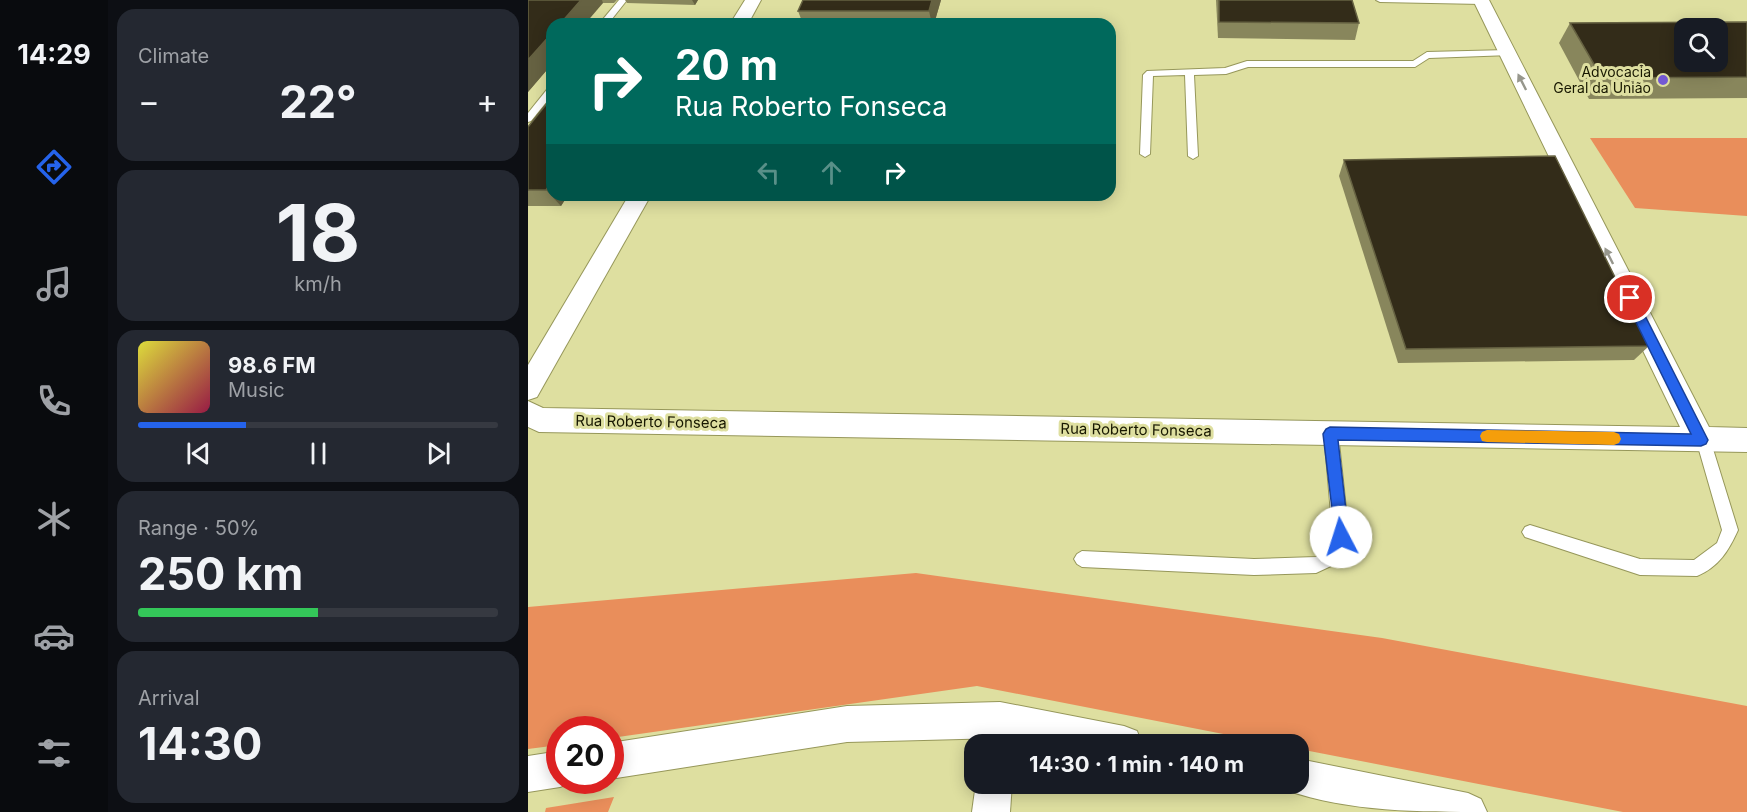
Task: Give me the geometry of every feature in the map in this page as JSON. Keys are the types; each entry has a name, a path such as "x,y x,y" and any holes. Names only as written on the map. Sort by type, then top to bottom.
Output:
{"street":[{"path":"742,18 753,0"},
{"path":"1482,1 1701,440"},
{"path":"528,389 637,201"},
{"name":"Rua Roberto Fonseca","path":"528,412 539,420 1747,440"},
{"path":"624,759 847,724 1019,734"},
{"path":"528,774 546,771"},
{"path":"1309,780 1401,804 1468,812"},
{"path":"991,812 992,794"}],"lane":[{"path":"608,18 623,0"},
{"path":"1380,0 1482,1"},
{"path":"1145,153 1148,75 1153,72 1226,70 1247,64 1415,64 1427,55 1508,53"},
{"path":"1189,72 1193,156"},
{"path":"528,119 546,96"},
{"path":"1082,559 1254,567 1316,565 1326,561 1335,553 1341,537 1330,434"},
{"path":"1530,532 1640,567 1697,568 1722,548 1730,530 1706,449 1701,440"}],"shaded area":[{"path":"1590,138 1747,138 1747,216 1635,208"},
{"path":"916,573 1382,638 1747,706 1747,812 1623,812 1309,751 1309,734 1223,734 977,686 624,736 624,716 546,716 546,747 528,749 528,607"},
{"path":"614,797 608,812 545,812 546,808"}],"building":[{"path":"528,0 581,0 565,18 546,18 546,40 528,60"},
{"path":"803,0 932,0 929,11 798,11"},
{"path":"1219,0 1352,0 1359,23 1219,22"},
{"path":"1674,22 1674,72 1728,72 1728,22 1747,22 1747,77 1602,78 1570,23"},
{"path":"546,104 546,190 528,190 528,127"},
{"path":"1555,156 1649,346 1406,349 1344,160"}],"slow traffic":[{"path":"1487,436 1614,439"}],"place":[{"name":"Advocacia Geral da União","path":"1663,80"}],"route":[{"path":"1341,537 1330,434 1701,440 1630,298"}]}
